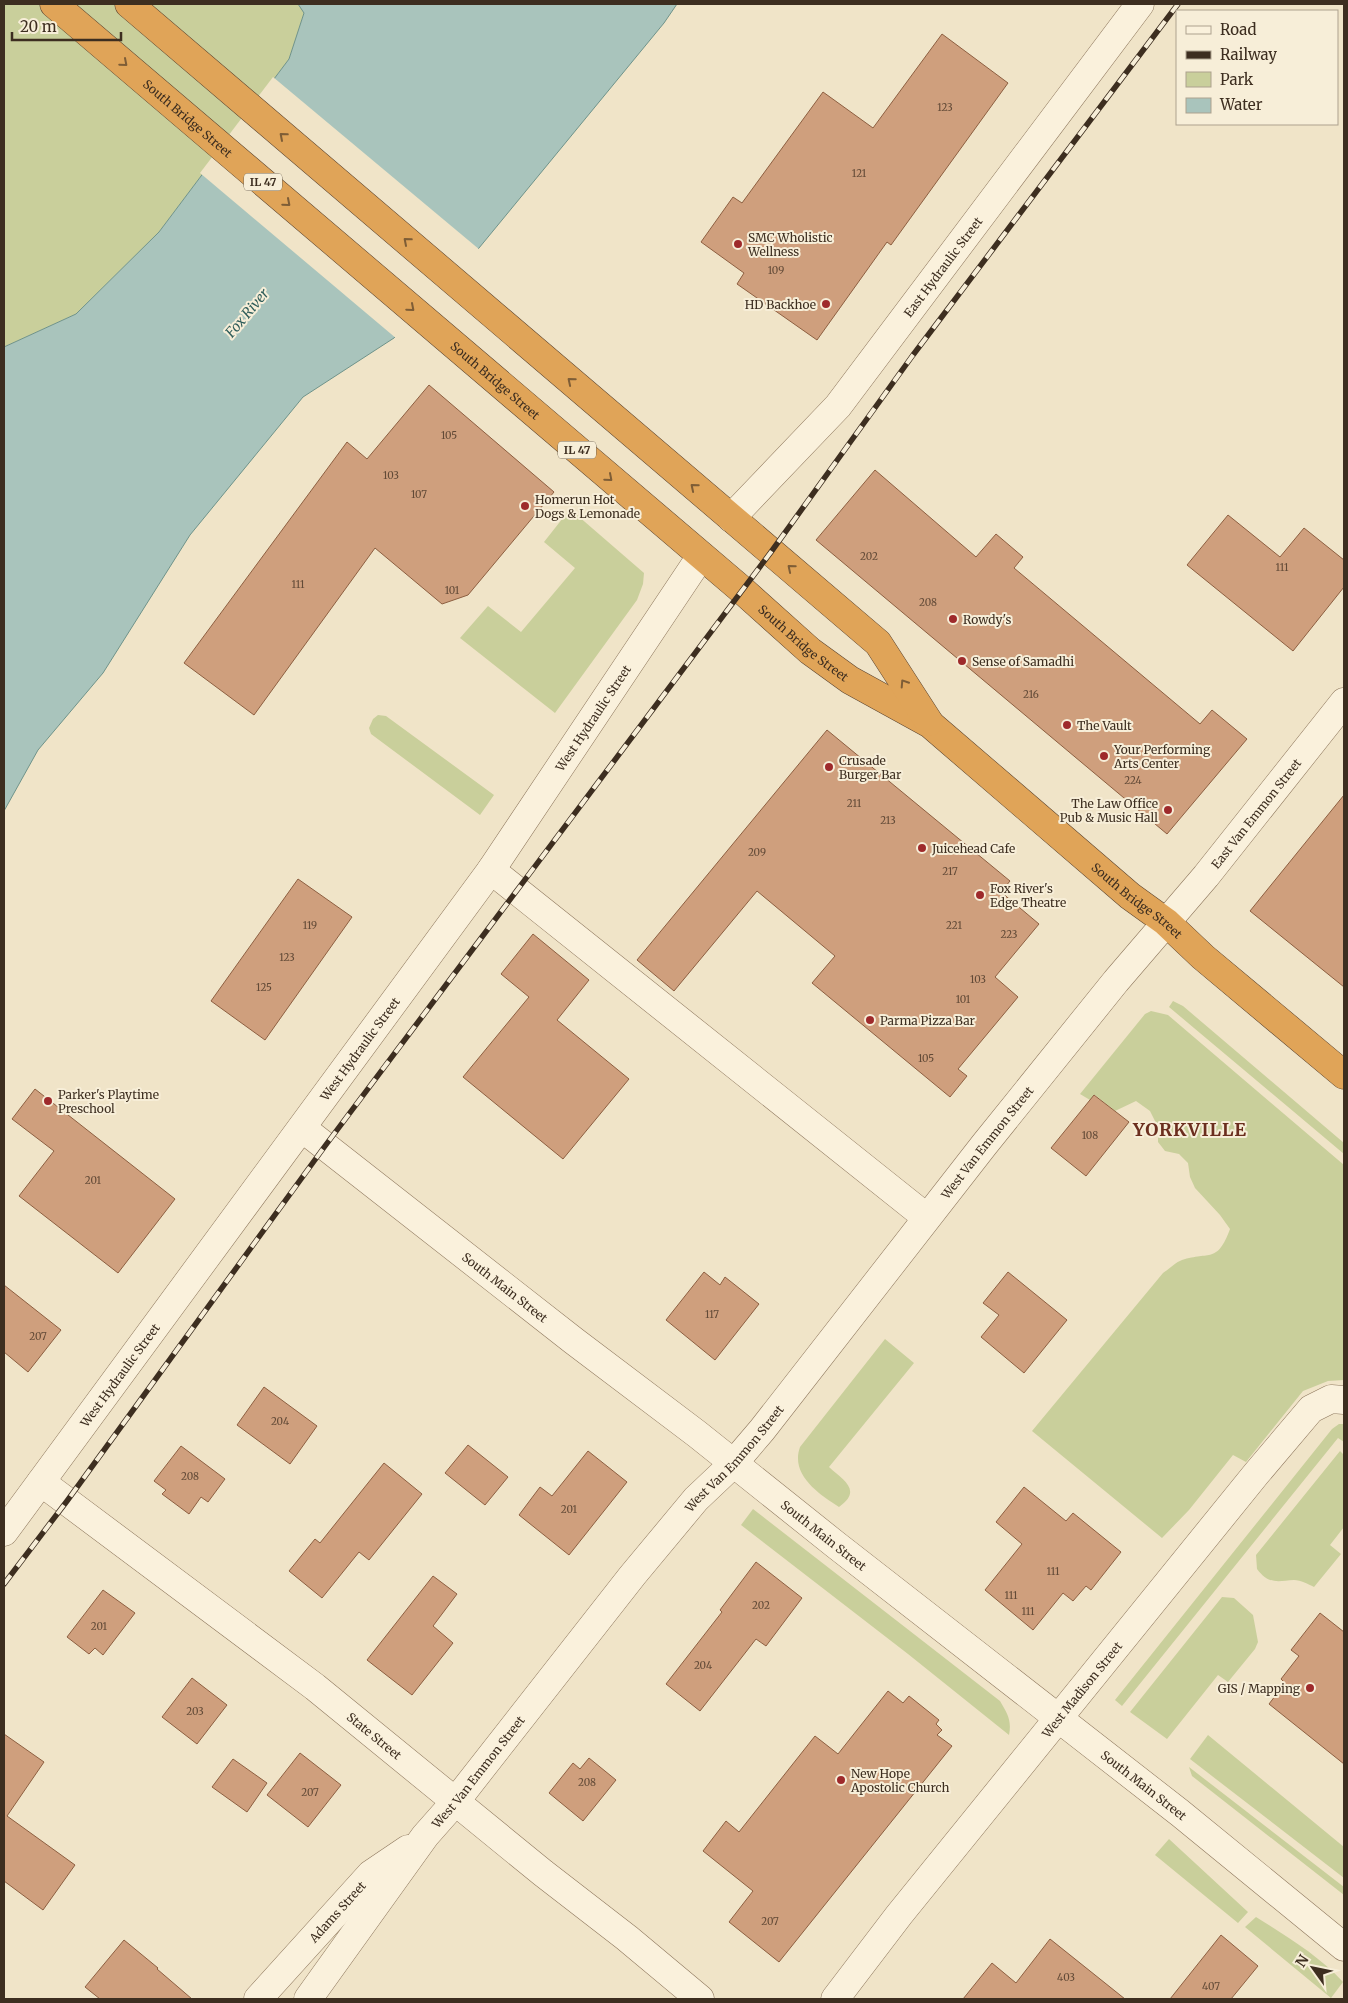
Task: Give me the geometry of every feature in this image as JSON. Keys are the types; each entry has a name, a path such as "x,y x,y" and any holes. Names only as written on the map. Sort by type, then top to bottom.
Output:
{"highway":[{"name":"South Bridge Street","path":"129,4 878,643 930,724"},
{"name":"South Bridge Street","path":"64,12 810,651 850,680 930,724 1130,896 1166,922 1202,957 1344,1075"}],"street":[{"name":"East Hydraulic Street","path":"732,518 838,406 1140,4"},
{"name":"West Hydraulic Street","path":"4,1532 491,870 701,556"},
{"name":"East Van Emmon Street","path":"1166,922 1206,876 1344,702"},
{"path":"491,870 926,1217"},
{"name":"West Van Emmon Street","path":"308,1999 425,1836 455,1802 632,1576 696,1499 733,1464 762,1430 926,1217 1116,981 1166,922"},
{"name":"South Main Street","path":"302,1128 574,1341 697,1434 1060,1719 1187,1819 1344,1947"},
{"name":"West Madison Street","path":"835,1999 899,1915 1060,1719 1256,1474 1311,1409 1331,1399 1344,1400"},
{"name":"State Street","path":"41,1482 314,1687 543,1873 628,1938 700,1999"},
{"name":"Adams Street","path":"258,1999 371,1874 425,1836"}],"green space":[{"path":"4,4 298,4 304,13 289,59 159,232 76,314 4,347"},
{"path":"570,509 644,573 643,584 637,600 555,713 460,638 488,606 521,632 575,568 544,542"},
{"path":"378,715 386,716 494,795 480,815 371,734 369,728 373,719"},
{"path":"1173,1001 1183,1006 1344,1143 1344,1154 1169,1007"},
{"path":"1151,1011 1168,1015 1344,1165 1344,1380 1328,1381 1303,1391 1246,1462 1233,1455 1189,1510 1162,1538 1032,1431 1163,1273 1182,1260 1216,1252 1221,1247 1230,1229 1195,1188 1190,1177 1188,1163 1179,1154 1165,1151 1158,1142 1158,1127 1150,1111 1136,1101 1115,1111 1095,1095 1090,1100 1080,1094 1145,1014"},
{"path":"885,1339 914,1363 829,1467 845,1481 850,1490 850,1495 839,1507 808,1483 799,1466 800,1447"},
{"path":"1339,1424 1344,1424 1344,1442 1338,1438 1122,1706 1115,1700 1332,1429"},
{"path":"1340,1451 1344,1455 1344,1527 1330,1545 1341,1554 1314,1587 1294,1580 1274,1581 1266,1578 1257,1569 1256,1555"},
{"path":"753,1509 1000,1701 1007,1713 1009,1735 741,1525"},
{"path":"1222,1597 1234,1598 1253,1615 1258,1642 1255,1649 1228,1682 1218,1675 1167,1739 1130,1712"},
{"path":"1208,1735 1344,1847 1344,1878 1190,1759"},
{"path":"1189,1767 1344,1887 1344,1895 1192,1776"},
{"path":"1169,1839 1248,1912 1238,1923 1155,1855"},
{"path":"1256,1917 1312,1955 1343,1982 1331,1998 1245,1927"}],"water":[{"name":"Fox River","path":"298,4 677,4 664,23 479,248 394,338 303,397 190,535 103,673 38,750 4,811 4,347 76,314 159,232 289,59 304,13"}],"pier":[{"path":"273,77 480,250 397,339 200,173"}],"building":[{"path":"942,34 1008,83 891,245 887,242 817,340 737,284 744,273 701,242 733,197 742,203 823,92 873,128"},
{"path":"429,385 554,492 468,595 442,604 375,548 254,715 184,663 347,442 367,459"},
{"path":"875,470 976,557 996,534 1023,557 1014,568 1200,724 1212,710 1247,739 1167,834 816,540"},
{"path":"1228,515 1280,557 1304,528 1344,560 1344,587 1293,651 1187,565"},
{"path":"827,730 1010,881 1001,892 1039,924 995,977 1018,997 958,1069 967,1076 950,1097 812,983 835,956 757,891 674,991 637,960"},
{"path":"1344,795 1344,987 1250,911"},
{"path":"298,879 352,917 265,1040 211,1001"},
{"path":"533,934 589,980 557,1020 629,1079 563,1159 463,1077 529,997 501,974"},
{"path":"35,1089 175,1199 118,1273 19,1196 54,1151 12,1119"},
{"path":"1094,1095 1129,1122 1086,1176 1051,1148"},
{"path":"704,1272 720,1285 725,1277 759,1304 715,1360 666,1320"},
{"path":"1008,1272 1067,1320 1024,1373 981,1337 999,1315 983,1303"},
{"path":"4,1285 61,1330 28,1372 4,1352"},
{"path":"264,1387 317,1426 290,1464 237,1425"},
{"path":"468,1445 508,1477 485,1505 445,1473"},
{"path":"181,1446 225,1479 208,1502 201,1497 189,1514 162,1494 166,1490 154,1481"},
{"path":"588,1451 627,1482 569,1555 519,1515 540,1487 552,1496"},
{"path":"384,1463 422,1494 369,1560 359,1552 322,1598 289,1571 315,1539 320,1543"},
{"path":"1024,1487 1066,1521 1073,1513 1121,1552 1091,1590 1086,1586 1073,1601 1063,1593 1033,1630 985,1590 1022,1544 996,1522"},
{"path":"756,1562 802,1598 766,1646 756,1639 700,1711 666,1684 722,1612 720,1610"},
{"path":"433,1576 457,1594 433,1626 453,1643 412,1695 367,1660"},
{"path":"103,1590 135,1613 103,1655 95,1648 89,1654 67,1637"},
{"path":"1320,1613 1344,1632 1344,1764 1269,1704 1285,1683 1281,1679 1299,1656 1291,1650"},
{"path":"192,1678 227,1705 197,1744 162,1717"},
{"path":"888,1691 903,1703 909,1696 939,1720 936,1724 942,1730 937,1735 952,1746 779,1962 729,1922 753,1891 703,1851 726,1821 739,1832 815,1736 838,1754"},
{"path":"4,1734 44,1762 7,1816 75,1865 43,1910 4,1881"},
{"path":"300,1753 341,1785 308,1827 267,1795"},
{"path":"589,1758 616,1780 583,1821 549,1793 573,1763 580,1769"},
{"path":"233,1759 267,1783 247,1812 212,1787"},
{"path":"1221,1935 1258,1966 1231,1999 1170,1999"},
{"path":"1050,1939 1125,1999 963,1999 992,1963 1016,1983"},
{"path":"124,1940 192,1999 100,1999 85,1987"}],"railway":[{"path":"4,1584 67,1501 325,1146 771,552 913,355 1178,4"}],"place":[{"name":"SMC Wholistic Wellness","path":"738,244"},
{"name":"HD Backhoe","path":"826,304"},
{"name":"Homerun Hot Dogs & Lemonade","path":"525,506"},
{"name":"Rowdy's","path":"953,619"},
{"name":"Sense of Samadhi","path":"962,661"},
{"name":"The Vault","path":"1067,725"},
{"name":"Your Performing Arts Center","path":"1104,756"},
{"name":"Crusade Burger Bar","path":"829,767"},
{"name":"The Law Office Pub & Music Hall","path":"1168,810"},
{"name":"Juicehead Cafe","path":"922,848"},
{"name":"Fox River's Edge Theatre","path":"980,895"},
{"name":"Parma Pizza Bar","path":"870,1020"},
{"name":"Parker's Playtime Preschool","path":"48,1101"},
{"name":"GIS / Mapping","path":"1310,1688"},
{"name":"New Hope Apostolic Church","path":"841,1780"}],"district":[{"name":"YORKVILLE","path":"1190,1129"}]}
